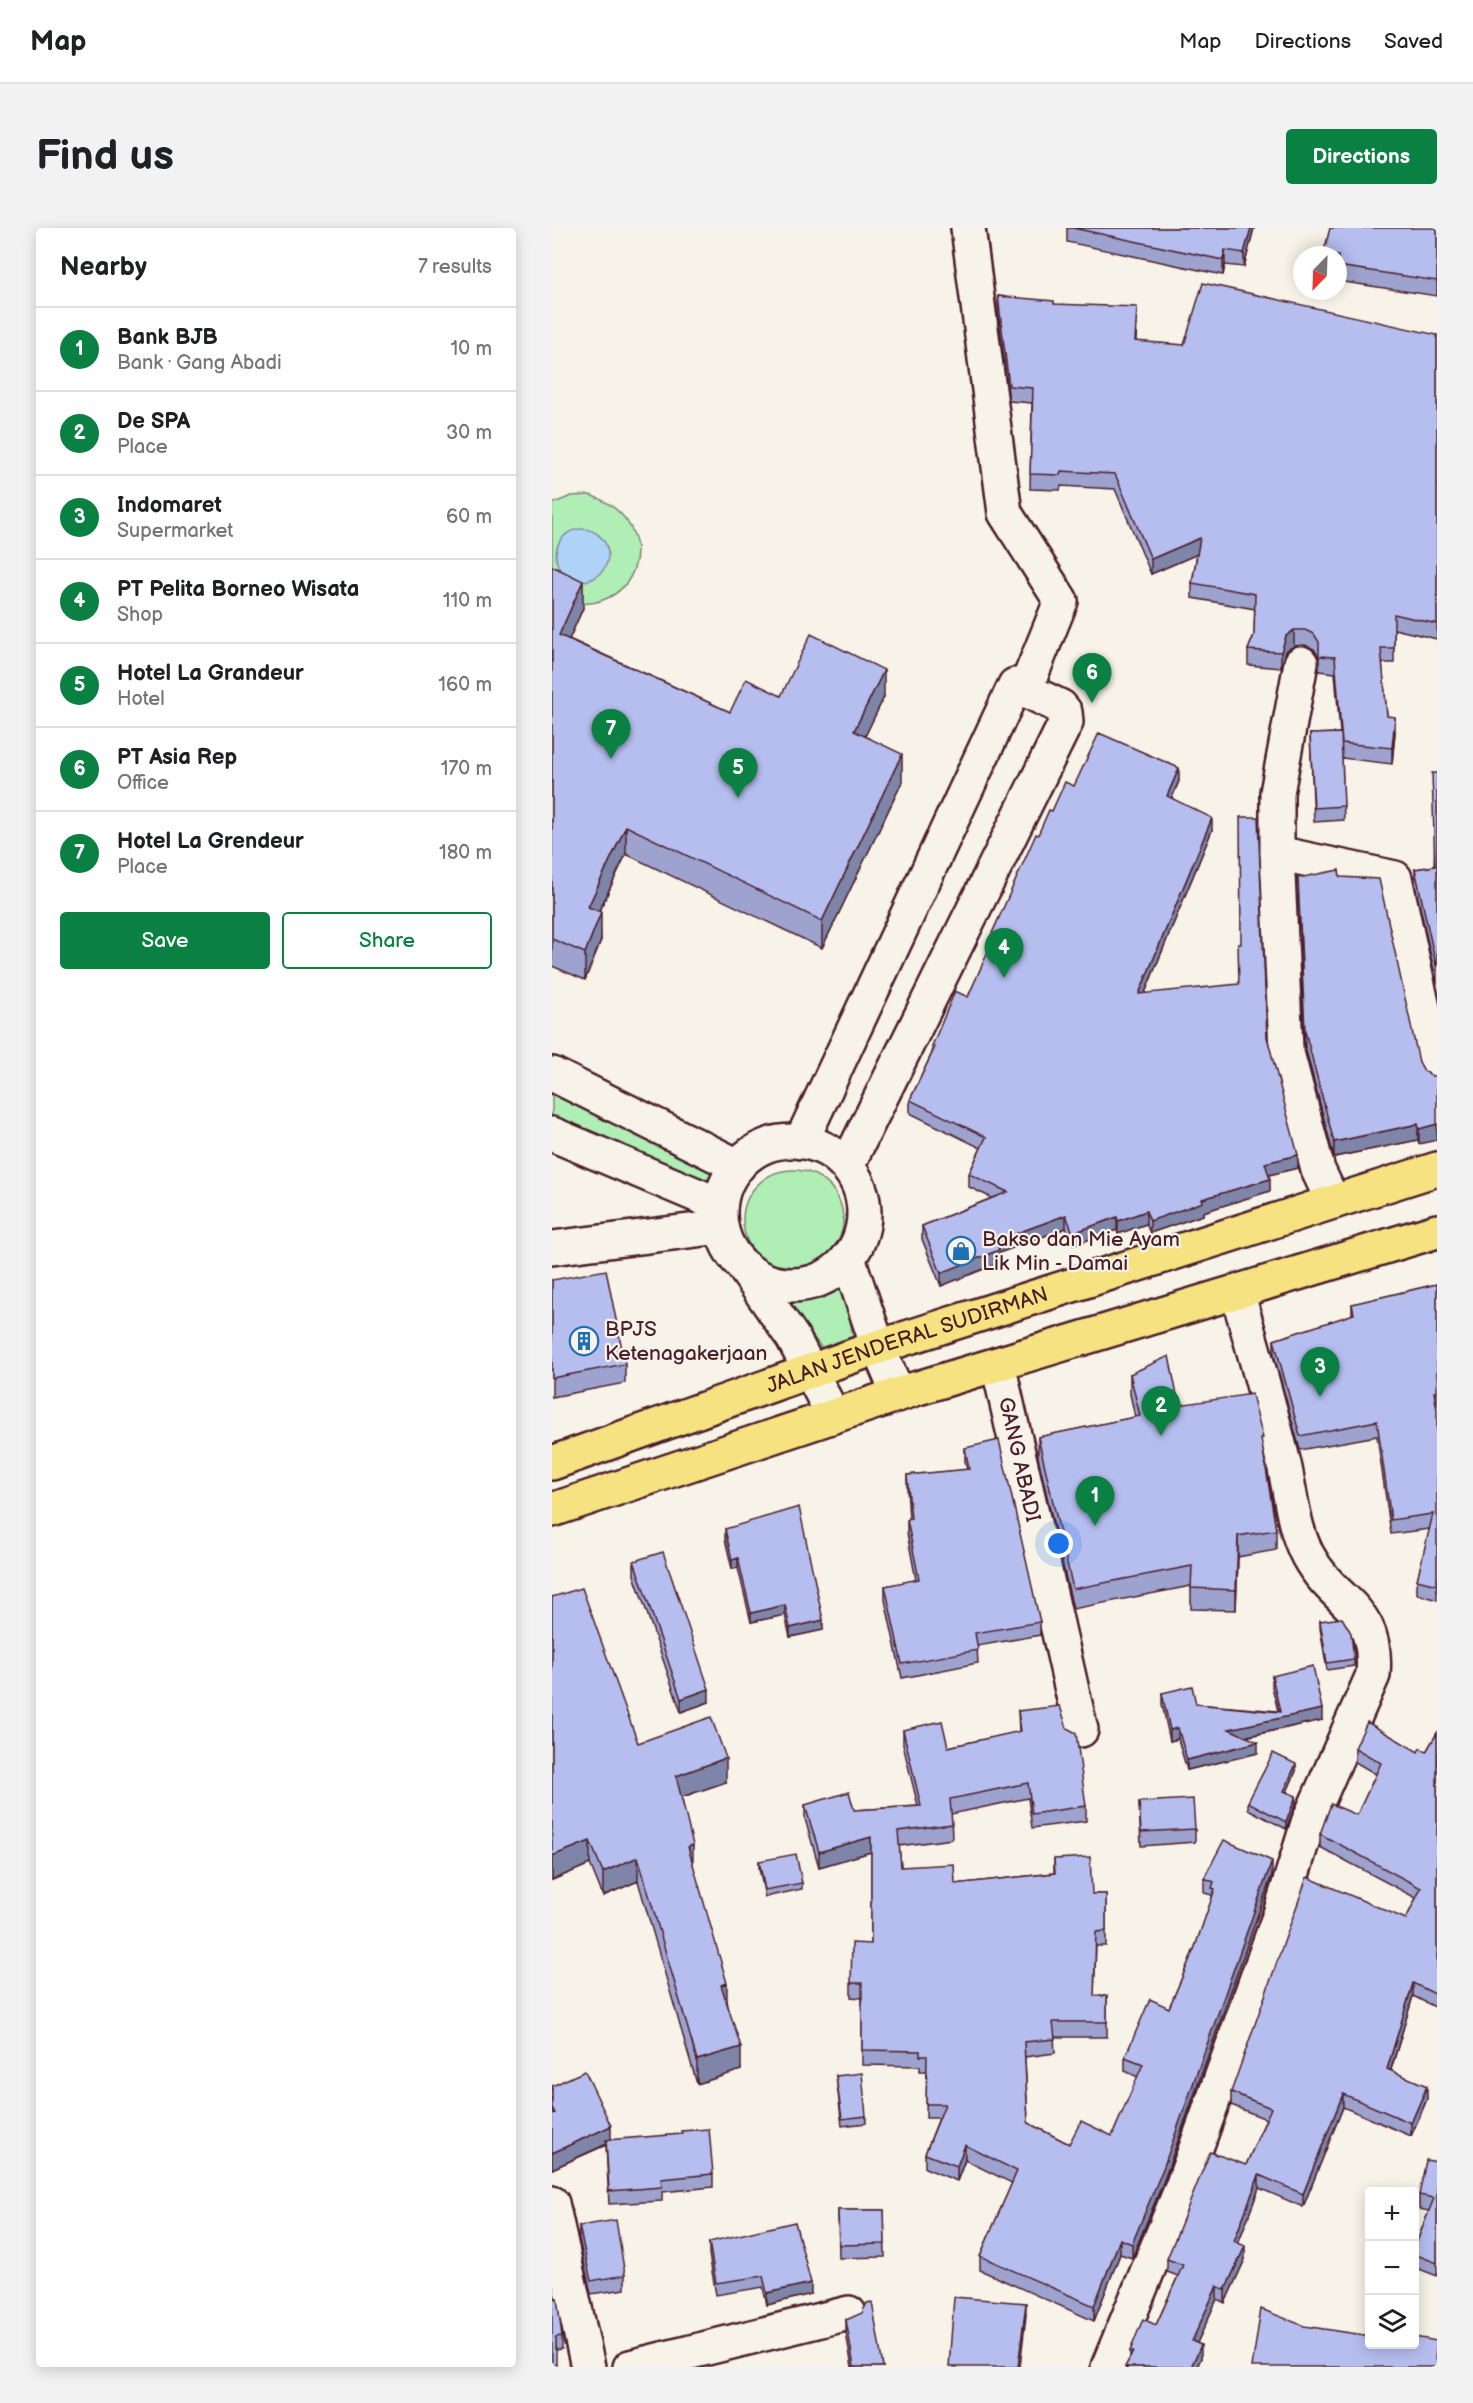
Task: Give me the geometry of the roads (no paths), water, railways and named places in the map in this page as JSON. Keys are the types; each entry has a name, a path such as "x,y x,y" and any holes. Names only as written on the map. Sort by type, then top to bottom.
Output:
{"highway":[{"name":"JALAN JENDERAL SUDIRMAN","path":"552,1463 878,1347 1437,1169"},
{"path":"552,1510 898,1394 1437,1232"}],"street":[{"path":"968,228 1005,513 1061,601 1025,690"},
{"path":"1301,663 1277,793 1277,853 1286,1049 1318,1170 1333,1202"},
{"path":"801,1142 1015,685 1061,707 1065,711 1066,722 847,1166"},
{"path":"1277,853 1395,878 1437,1073"},
{"path":"552,1074 738,1166"},
{"path":"552,1134 721,1216"},
{"path":"742,1265 762,1279 785,1285 809,1283 831,1274 848,1258 861,1236 864,1212 860,1188 847,1166 826,1150 801,1142 783,1142 766,1146 738,1166 726,1184 721,1216 733,1254 793,1338 833,1415"},
{"path":"552,1248 721,1216"},
{"path":"848,1258 878,1347 898,1394"},
{"path":"1108,2367 1182,2187 1281,1911 1308,1822 1373,1675 1374,1651 1367,1624 1324,1578 1308,1556 1301,1539 1284,1464 1237,1292"},
{"name":"GANG ABADI","path":"998,1364 1081,1730"},
{"path":"552,2203 588,2367"},
{"path":"630,2367 849,2313"}],"water":[{"path":"582,529 592,531 600,537 606,545 608,555 606,565 600,573 592,579 582,581 572,579 564,573 558,565 556,555 558,545 564,537 572,531"}],"place":[{"name":"PT Asia Rep","path":"1092,703"},
{"name":"Hotel La Grendeur","path":"611,759"},
{"name":"Hotel La Grandeur","path":"738,798"},
{"name":"PT Pelita Borneo Wisata","path":"1004,978"},
{"name":"Bakso dan Mie Ayam Lik Min - Damai","path":"961,1251"},
{"name":"BPJS Ketenagakerjaan","path":"584,1341"},
{"name":"Indomaret","path":"1320,1397"},
{"name":"De SPA","path":"1161,1436"},
{"name":"Bank BJB","path":"1095,1526"}]}
